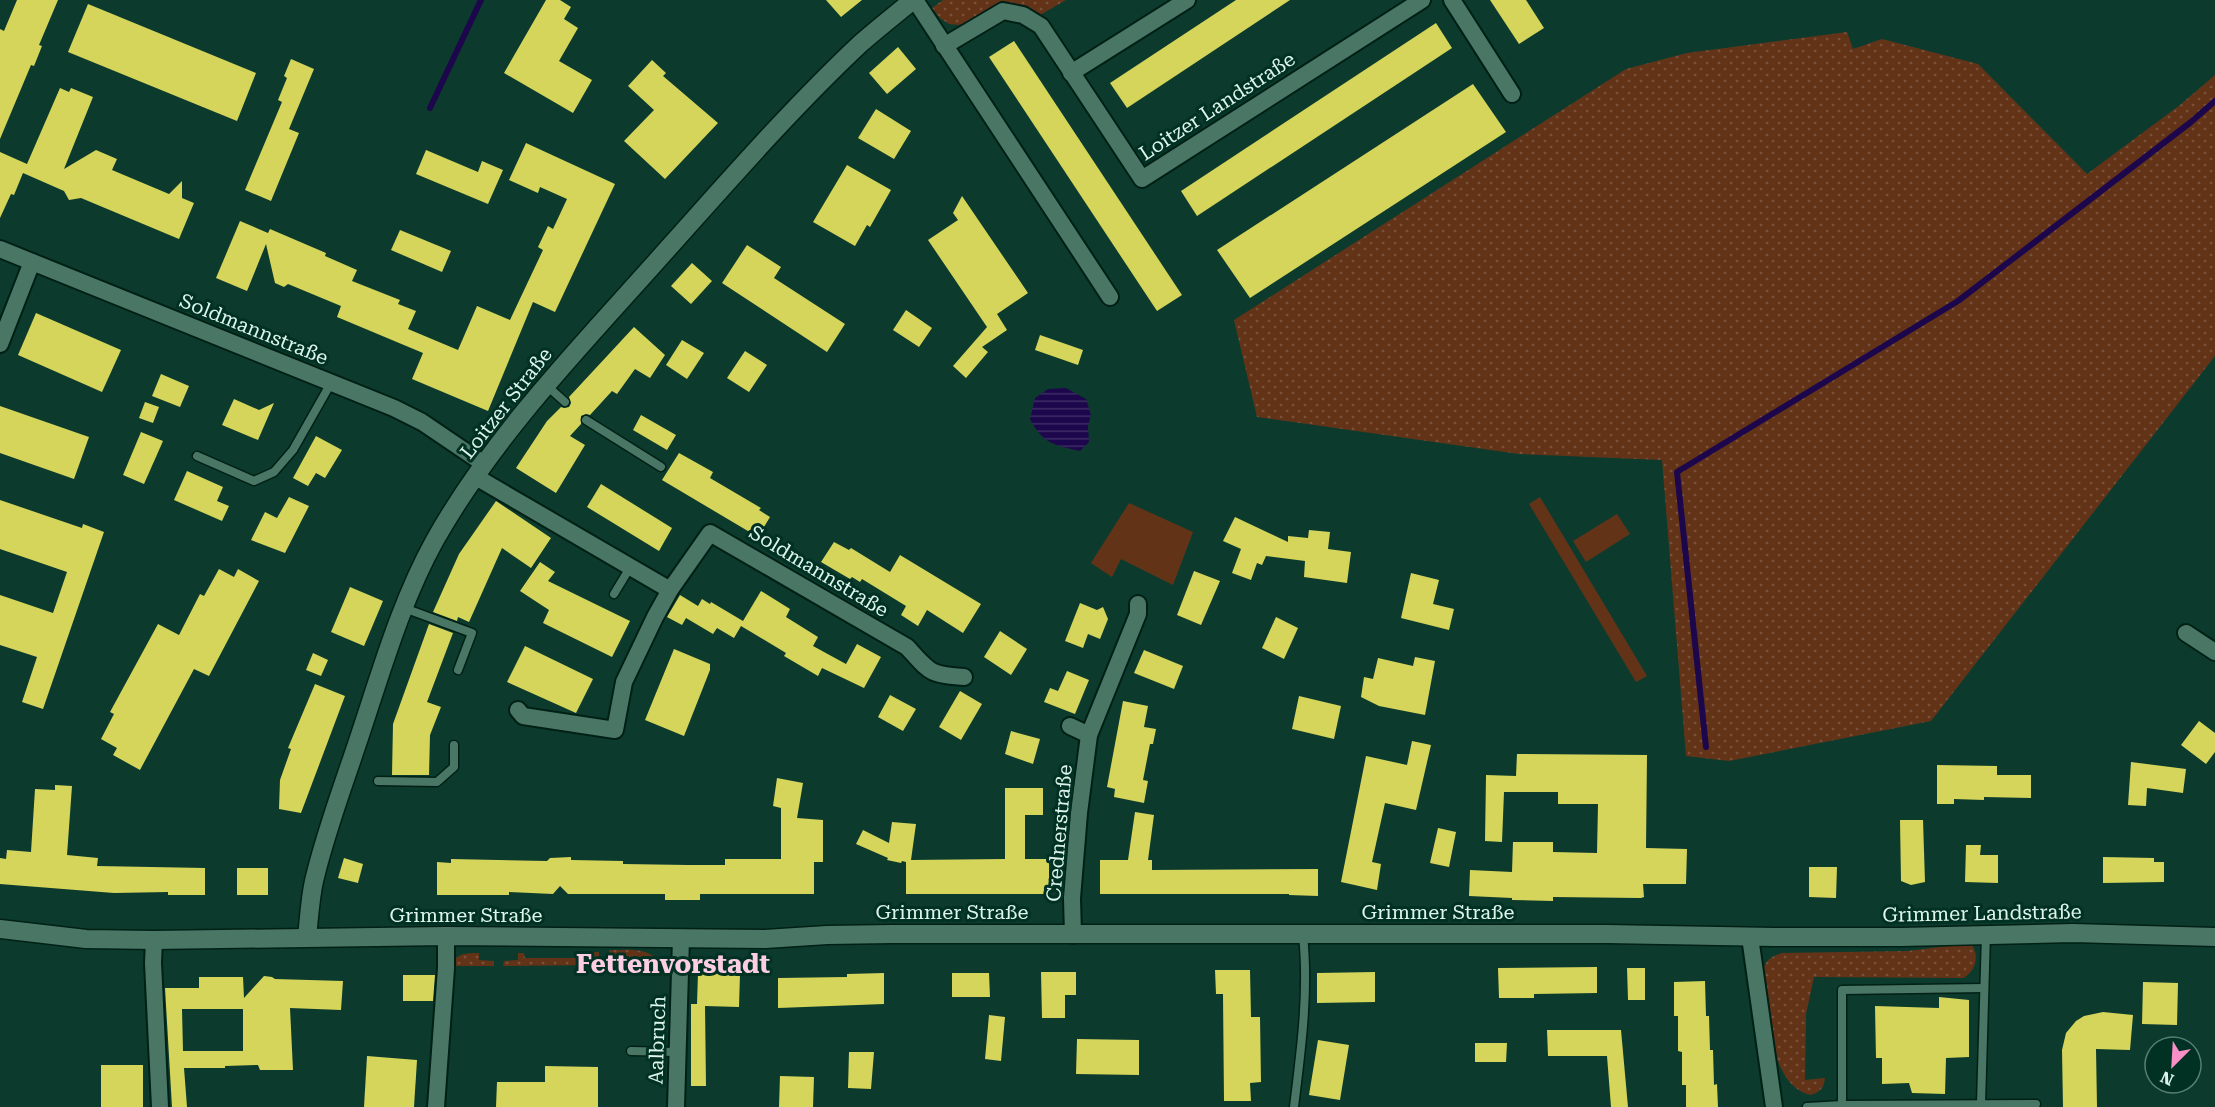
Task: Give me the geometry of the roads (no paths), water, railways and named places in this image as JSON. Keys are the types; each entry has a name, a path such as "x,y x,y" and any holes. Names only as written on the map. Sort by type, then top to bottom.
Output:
{"main road":[{"name":"Loitzer Straße","path":"307,938 312,894 323,846 404,609 435,540 480,470 507,431 546,385 815,88 862,42 914,0"},
{"name":"Grimmer Straße","path":"0,928 86,939 154,940 446,936 765,939 891,934 1607,934 1750,937"},
{"name":"Grimmer Landstraße","path":"1750,937 1901,937 2073,933 2215,937"}],"street":[{"path":"914,0 1110,297"},
{"path":"1071,73 1186,0"},
{"name":"Loitzer Landstraße","path":"944,46 1003,11 1023,15 1041,26 1142,179 1422,0"},
{"path":"1452,0 1512,94"},
{"name":"Soldmannstraße","path":"0,249 394,408 422,422 480,470 670,590"},
{"path":"0,344 32,262"},
{"name":"Soldmannstraße","path":"519,710 523,716 615,730 624,682 670,590 710,532 907,647 928,671 941,676 964,677"},
{"name":"Crednerstraße","path":"1073,935 1072,898 1079,813 1089,735 1138,614 1138,604"},
{"path":"2186,633 2215,652"},
{"path":"1070,726 1089,735"},
{"path":"436,1107 446,968 446,936"},
{"path":"1750,937 1774,1107"},
{"name":"Aalbruch","path":"676,1107 681,938"},
{"path":"154,940 153,963 160,1107"}],"lane":[{"path":"197,456 254,481 274,472 293,450 331,383"},
{"path":"546,385 565,402"},
{"path":"586,420 662,467"},
{"path":"614,594 631,566"},
{"path":"404,609 472,633 458,670"},
{"path":"378,781 436,782 454,767 454,745"},
{"path":"1981,1104 1986,934"},
{"path":"1294,1107 1303,1035 1305,957 1303,935"},
{"path":"1842,1105 1842,990 1984,988"},
{"path":"631,1051 677,1052"},
{"path":"1807,1107 2036,1104"}],"waterway":[{"path":"430,108 481,0"},
{"path":"1706,747 1677,472 1958,301 2191,122 2215,101"}],"district":[{"name":"Fettenvorstadt","path":"673,964"}]}
